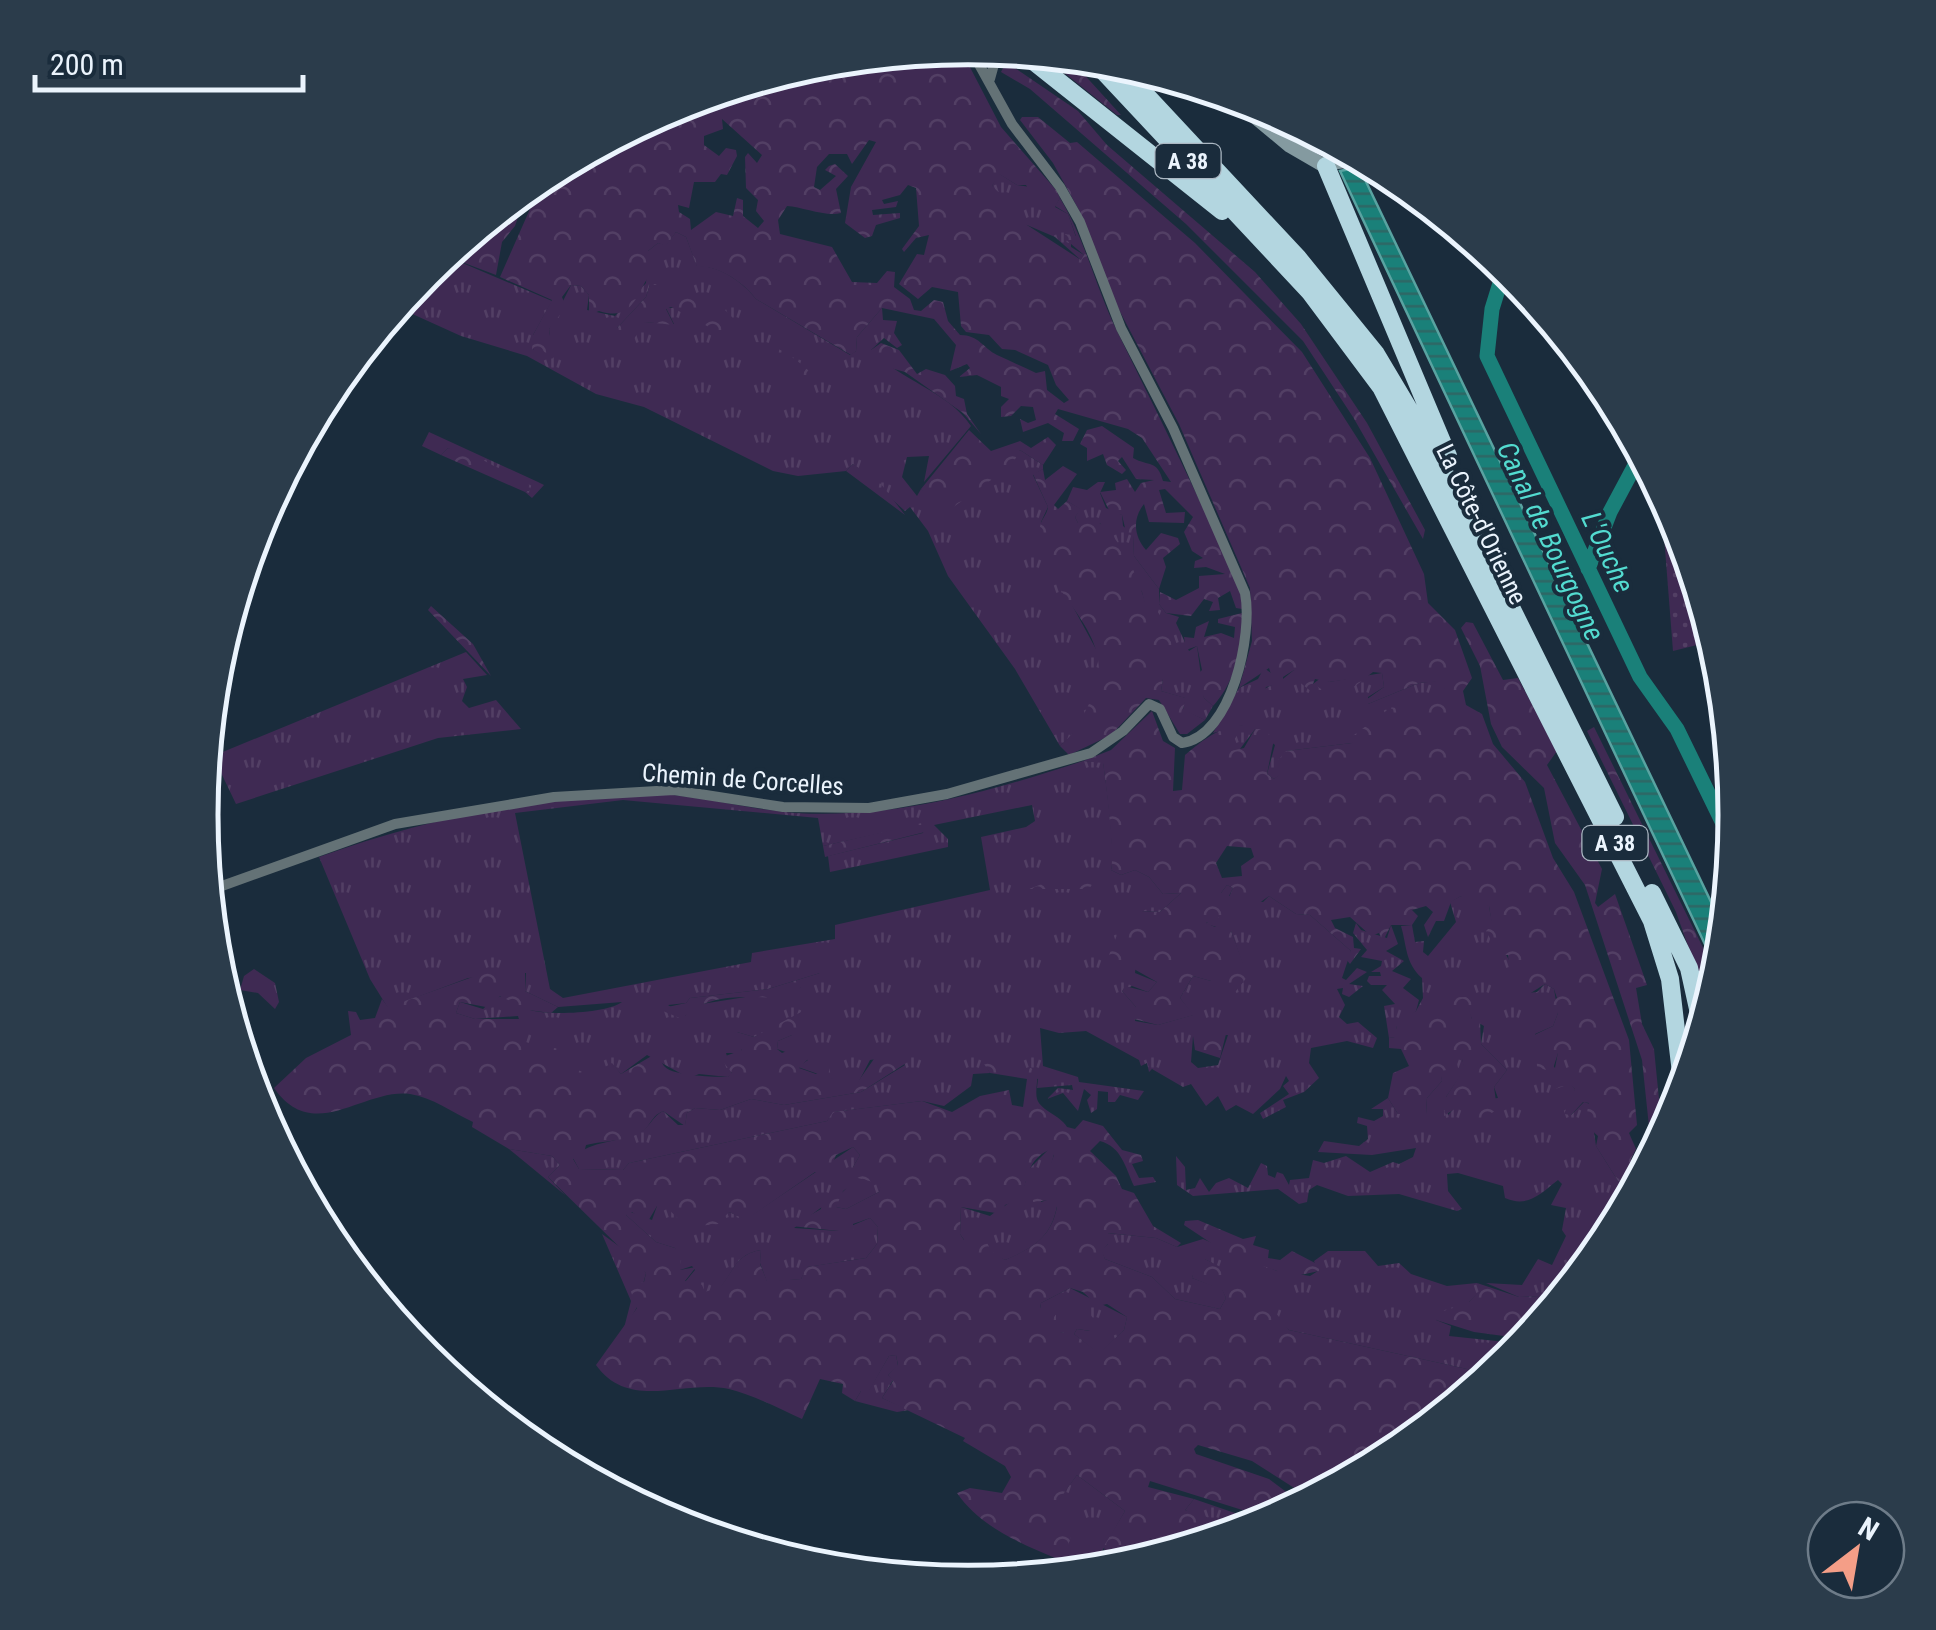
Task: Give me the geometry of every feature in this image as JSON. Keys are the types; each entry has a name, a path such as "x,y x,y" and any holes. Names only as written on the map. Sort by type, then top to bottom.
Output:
{"highway":[{"path":"1043,69 1283,263"},
{"name":"La Côte-d'Orienne","path":"1111,79 1337,325 1396,411 1638,889 1668,968 1678,1056"},
{"name":"La Côte-d'Orienne","path":"1135,84 1356,326 1406,402 1493,568 1635,862 1673,953 1684,1035"},
{"path":"1331,165 1493,568"},
{"path":"1635,862 1683,954 1695,999"}],"main road":[{"path":"1268,128 1290,146 1331,165 1340,163"}],"street":[{"path":"979,65 990,85"},
{"path":"990,85 991,66"},
{"name":"Chemin de Corcelles","path":"222,886 394,824 517,802 639,790 782,806 869,808 947,794 1091,752 1123,731 1149,704 1160,708 1172,737 1182,743 1198,738 1238,676 1248,641 1246,593 1182,445 1121,328 1080,222 990,85"}],"green space":[{"path":"969,65 1001,127 1057,191 1030,192 1026,185 1017,185 999,174 992,186 1026,218 1027,225 1081,260 1084,255 1064,238 1065,234 1076,236 1068,214 1117,331 1243,594 1242,609 1236,608 1230,591 1218,598 1220,610 1209,611 1213,602 1204,599 1191,616 1166,613 1159,604 1160,592 1176,600 1199,588 1199,576 1225,574 1206,567 1194,568 1195,561 1203,558 1192,551 1184,532 1193,517 1165,489 1159,490 1166,513 1185,512 1184,523 1149,522 1144,504 1136,521 1139,539 1146,550 1161,533 1178,538 1180,544 1163,558 1166,567 1159,589 1134,556 1133,535 1126,532 1122,515 1110,512 1100,492 1116,490 1115,483 1127,479 1135,492 1141,483 1154,480 1136,479 1122,457 1118,461 1126,470 1122,474 1107,465 1103,454 1087,461 1087,448 1080,444 1087,430 1102,426 1134,448 1133,458 1155,466 1163,481 1171,482 1142,438 1128,429 1058,409 1055,414 1079,429 1073,441 1062,441 1064,433 1048,423 1023,432 1020,419 1028,423 1036,420 1033,407 1021,406 1011,416 1001,417 1001,407 1009,399 1001,396 1001,387 977,375 959,377 970,368 967,364 950,371 956,345 934,319 882,308 857,337 856,351 851,355 756,299 730,276 697,267 686,237 676,232 666,246 658,243 648,251 651,273 627,310 589,315 589,295 581,286 571,285 562,297 566,307 549,329 550,336 562,345 552,359 540,348 532,350 533,335 552,300 500,277 532,205 636,142 727,105 822,79 870,71","holes":["722,119 762,155 757,163 748,153 746,188 758,200 756,211 764,221 758,228 743,216 743,200 737,198 733,216 716,212 691,230 690,219 679,212 678,205 689,208 694,182 715,182 721,174 727,175 737,156 736,150 726,148 719,156 704,145 704,136 723,129","869,140 876,142 851,187 845,223 865,238 872,236 876,225 900,218 900,213 873,215 872,210 896,207 898,201 884,204 882,200 900,195 908,185 916,188 919,226 902,249 904,252 916,238 929,235 924,255 917,254 899,284 918,299 932,287 958,292 961,326 966,332 989,335 1002,349 1015,350 1048,365 1056,385 1069,400 1064,403 1047,390 1045,371 1036,373 997,355 972,337 960,335 948,321 943,302 934,300 921,311 914,310 910,299 894,287 895,272 887,271 877,283 852,282 832,247 780,234 778,220 787,206 841,213 836,189 848,176 835,164 829,166 825,170 836,176 820,190 814,187 817,167 829,154 847,154 852,164"]},
{"path":"1004,66 1013,67 1078,111 1107,145 1255,272 1301,324 1367,423 1425,530 1423,539 1353,417 1303,341 1186,224 1030,89 1001,72"},
{"path":"1062,71 1084,74 1121,115"},
{"path":"1022,117 1038,117 1070,143 1077,142 1195,243 1302,352 1370,458 1424,574 1428,603 1455,630 1472,678 1463,691 1466,705 1482,714 1493,744 1525,782 1553,858 1574,892 1629,1040 1637,1125 1629,1133 1636,1149 1622,1182 1618,1181 1596,1146 1598,1136 1588,1121 1589,1103 1583,1102 1571,1115 1564,1114 1575,1089 1570,1084 1555,1089 1560,1075 1569,1073 1570,1053 1558,1053 1552,1072 1537,1067 1536,1046 1528,1038 1553,1026 1558,1013 1547,1004 1557,998 1554,989 1545,984 1523,998 1512,994 1508,955 1499,955 1486,931 1492,925 1489,906 1469,905 1461,896 1451,902 1444,921 1436,921 1428,937 1424,925 1433,912 1426,906 1412,910 1418,916 1412,925 1391,925 1383,941 1379,933 1371,936 1350,917 1331,920 1335,928 1353,937 1354,948 1361,949 1350,964 1346,959 1351,951 1310,915 1296,914 1269,896 1255,906 1229,897 1233,888 1227,885 1221,893 1225,915 1206,923 1215,927 1234,917 1239,923 1231,931 1248,976 1236,991 1225,995 1211,981 1193,976 1180,998 1194,1015 1158,1025 1126,1017 1136,1007 1122,991 1125,986 1148,992 1157,982 1109,955 1123,920 1141,911 1160,912 1181,893 1163,894 1149,877 1135,870 1121,875 1111,870 1103,763 1083,761 1111,750 1152,711 1163,741 1175,748 1173,791 1182,790 1185,755 1212,735 1235,726 1244,725 1226,752 1244,748 1255,729 1263,729 1274,739 1267,774 1274,779 1279,775 1274,765 1286,751 1352,743 1354,735 1386,711 1445,688 1445,681 1419,683 1368,704 1363,702 1384,687 1382,673 1373,672 1354,687 1350,679 1315,679 1313,684 1326,692 1317,696 1298,681 1294,670 1283,677 1284,697 1274,702 1262,697 1262,690 1274,684 1269,668 1239,688 1252,641 1250,588 1179,424 1116,304 1080,212 1053,163 1020,120","holes":["1227,846 1251,848 1254,857 1241,866 1242,876 1222,878 1216,863"]},
{"path":"998,173 1017,185 1057,191 1060,198 1055,207 1068,214 1076,237 1071,237 1071,247 1084,255 1082,261 1055,237 1027,225 994,191 992,186"},
{"path":"1060,198 1068,214 1055,206"},
{"path":"519,214 502,242 496,275 462,262"},
{"path":"676,232 686,237 697,266 729,276 756,299 850,355 856,351 857,337 882,308 883,320 897,321 894,333 902,345 897,348 884,338 871,350 895,370 937,394 971,426 924,482 929,456 907,457 902,477 917,496 921,489 935,499 973,486 992,477 1020,450 1043,465 1033,475 1048,507 1041,522 1066,594 1103,662 1089,708 1076,730 1060,746 1015,669 948,576 928,531 910,507 905,511 853,464 846,471 798,476 773,471 644,407 596,394 527,356 461,336 411,313 461,262 552,301 533,335 533,350 550,336 549,329 571,285 581,286 589,295 587,310 615,316 646,283 648,251 658,243 666,245","holes":["650,284 678,308 666,308 674,324 645,322 617,328 646,297"]},
{"path":"650,284 689,291 716,303 735,321 739,332 724,335 671,307 666,309 674,325 645,322 630,345 622,344 617,328 646,297"},
{"path":"755,342 791,356 809,371 809,378 804,380 769,358 753,357 748,344"},
{"path":"881,343 899,350 917,374 926,369 945,375 955,386 956,396 964,399 967,414 981,434 963,413 905,372 869,362 871,350"},
{"path":"969,430 991,451 1020,441 1031,448 1048,437 1056,445 1043,465 1020,450 1012,465 945,513 921,489"},
{"path":"429,432 544,485 532,498 525,492 530,490 448,448 441,455 422,446"},
{"path":"448,448 481,459 531,486 530,490 525,492 441,455"},
{"path":"853,464 881,484 905,515 846,471"},
{"path":"1063,466 1077,474 1054,505 1058,509 1067,501 1081,509 1075,517 1078,523 1094,519 1104,526 1133,570 1146,605 1154,606 1168,628 1178,660 1163,679 1161,691 1186,698 1183,709 1205,720 1187,734 1180,734 1159,700 1146,698 1111,735 1069,755 1060,746 1081,720 1098,677 1097,654 1089,633 1050,572 1042,551 1040,527 1048,507 1033,474 1043,469 1045,480"},
{"path":"1105,482 1100,493 1106,508 1122,515 1123,526 1133,534 1134,556 1159,589 1159,604 1166,613 1179,617 1176,623 1189,651 1197,646 1204,698 1213,706 1205,720 1183,710 1185,698 1161,691 1163,679 1142,592 1100,523 1078,523 1075,517 1080,509 1067,501 1073,487 1087,490"},
{"path":"1664,536 1698,645 1673,651"},
{"path":"431,606 473,644 491,676 428,610"},
{"path":"1242,613 1237,662 1213,706 1204,698 1196,676 1202,670 1197,646 1186,650 1184,637 1194,638 1196,627 1209,621 1204,637 1221,633 1234,638 1235,627 1218,623 1218,619"},
{"path":"1466,622 1473,623 1503,680 1518,678 1557,751 1547,765 1602,869 1595,903 1598,907 1615,894 1647,985 1636,988 1642,1024 1654,1049 1660,1105 1649,1129 1642,1060 1585,885 1555,843 1544,788 1502,747 1491,724 1480,666 1461,628"},
{"path":"466,652 487,675 463,679 467,687 462,701 469,708 496,700 521,729 438,738 236,804 220,770 221,753"},
{"path":"1264,668 1275,676 1274,685 1266,687 1262,696 1294,670 1313,684 1322,677 1329,682 1382,673 1384,687 1368,697 1368,704 1419,683 1445,680 1446,688 1352,743 1286,751 1280,775 1274,779 1267,774 1275,745 1255,729 1237,753 1225,752 1243,725 1213,733 1239,688 1258,679"},
{"path":"1594,727 1705,953 1700,979 1676,912 1587,731"},
{"path":"1083,761 1103,762 1111,870 1121,875 1135,870 1149,877 1163,894 1181,893 1160,912 1141,911 1135,973 1157,982 1148,992 1132,986 1122,991 1136,1007 1135,1021 1158,1025 1193,1015 1180,998 1193,976 1211,981 1247,976 1231,931 1206,924 1221,907 1221,893 1227,885 1233,888 1229,896 1263,902 1269,896 1296,914 1310,915 1351,951 1342,978 1346,980 1357,968 1367,972 1349,984 1363,986 1349,997 1342,994 1343,988 1337,989 1345,1005 1339,1017 1347,1024 1358,1022 1377,1038 1373,1048 1347,1041 1311,1048 1309,1063 1319,1078 1304,1092 1283,1100 1286,1107 1263,1119 1260,1113 1289,1094 1283,1086 1289,1081 1286,1076 1280,1089 1253,1114 1236,1105 1226,1111 1218,1096 1206,1106 1191,1084 1183,1087 1152,1069 1149,1072 1147,1063 1141,1066 1139,1060 1086,1031 1059,1033 1040,1028 1043,1066 1078,1077 1079,1082 1144,1091 1138,1100 1120,1095 1115,1102 1108,1102 1108,1092 1098,1091 1097,1109 1091,1113 1087,1100 1091,1095 1084,1089 1078,1111 1063,1093 1047,1099 1058,1088 1073,1090 1072,1085 1037,1088 1038,1079 985,1064 990,1073 973,1074 971,1086 944,1106 922,1101 834,1112 827,1121 629,1163 623,1170 579,1169 573,1158 581,1152 640,1132 663,1111 678,1125 685,1125 687,1113 695,1108 720,1110 751,1099 784,1105 861,1092 905,1065 898,1056 870,1060 858,1083 844,1083 798,1067 808,1060 777,1049 778,1041 792,1035 784,1025 754,1037 737,1032 742,1053 726,1053 732,1074 728,1077 699,1074 689,1078 647,1055 621,1074 612,1064 602,1079 576,1073 526,1043 518,1016 475,1019 456,1013 460,1002 483,1009 502,996 530,1010 550,1013 592,1011 622,1002 558,1007 525,991 526,973 468,978 388,1008 370,979 319,857 435,822 556,800 657,794 795,813 869,812 977,793","holes":["623,800 818,818 823,846 926,823 923,833 828,856 830,872 948,847 948,839 934,825 1032,805 1035,821 1026,827 981,837 990,890 835,925 835,939 752,953 751,962 563,998 550,989 515,813","820,973 800,988 702,1004 691,1007 685,1016 668,1005 686,1003 690,998 768,989","1228,1035 1218,1065 1198,1068 1191,1062 1193,1036"]},
{"path":"926,822 929,831 825,857 823,846"},
{"path":"1055,879 1095,880 1089,889 1029,889"},
{"path":"1461,896 1489,906 1499,941 1527,993 1537,992 1545,984 1554,989 1558,1013 1553,1026 1535,1034 1536,1045 1555,1068 1558,1052 1570,1052 1570,1083 1575,1089 1571,1115 1584,1102 1590,1104 1596,1146 1618,1181 1622,1182 1592,1232 1544,1296 1519,1297 1486,1283 1522,1285 1538,1259 1552,1265 1566,1236 1562,1230 1566,1208 1551,1205 1562,1184 1558,1180 1533,1198 1513,1201 1505,1198 1503,1186 1458,1173 1447,1174 1448,1191 1462,1209 1457,1211 1399,1194 1348,1196 1317,1185 1309,1190 1307,1202 1299,1204 1278,1189 1193,1196 1177,1185 1176,1156 1185,1167 1186,1190 1195,1188 1200,1178 1209,1192 1216,1183 1229,1178 1248,1188 1261,1163 1267,1166 1268,1175 1275,1178 1277,1172 1283,1174 1289,1185 1290,1180 1309,1178 1313,1160 1324,1163 1346,1156 1370,1172 1393,1162 1399,1164 1413,1157 1416,1148 1372,1155 1318,1152 1324,1141 1359,1146 1368,1139 1367,1126 1357,1123 1358,1117 1374,1121 1383,1116 1383,1109 1371,1109 1388,1098 1398,1114 1426,1114 1427,1098 1442,1081 1440,1071 1455,1059 1462,1059 1465,1069 1446,1097 1448,1115 1460,1102 1498,1098 1494,1087 1507,1070 1481,1044 1484,1026 1472,1019 1468,1009 1423,998 1422,978 1409,960 1401,926 1412,925 1415,942 1424,941 1423,952 1428,956 1456,922 1450,902"},
{"path":"1356,923 1361,930 1387,938 1391,925 1398,944 1386,951 1404,961 1392,971 1411,979 1403,988 1419,1000 1416,1011 1396,1027 1396,1037 1389,1038 1384,1006 1395,1004 1382,990 1387,985 1371,985 1367,981 1369,976 1381,976 1380,972 1371,972 1382,961 1361,957 1367,950 1353,933"},
{"path":"525,961 525,991 558,1007 551,1013 528,1010 500,996 491,1008 460,1002 456,1013 475,1019 528,1019 526,1043 577,1052 580,1057 571,1068 602,1078 603,1068 612,1063 621,1074 655,1054 670,1070 728,1077 732,1073 720,1058 742,1050 729,1043 729,1035 737,1032 754,1037 803,1011 806,1016 792,1035 778,1041 777,1049 782,1053 795,1048 798,1053 812,1055 799,1068 816,1074 829,1066 831,1078 857,1083 876,1056 909,1055 911,1060 861,1092 784,1105 751,1099 720,1110 695,1108 687,1113 685,1126 663,1111 633,1136 586,1145 584,1153 573,1159 579,1169 623,1170 629,1163 827,1121 833,1112 922,1101 952,1112 980,1096 1009,1090 1012,1105 1023,1107 1027,1079 990,1073 984,1064 997,1059 1003,1068 1031,1068 1037,1073 1039,1103 1067,1127 1075,1129 1083,1120 1103,1126 1122,1150 1141,1155 1143,1161 1132,1164 1139,1178 1153,1177 1156,1182 1134,1186 1113,1148 1100,1141 1090,1151 1116,1176 1122,1189 1134,1193 1153,1226 1181,1243 1177,1247 1156,1238 1108,1233 1108,1244 1102,1250 1105,1259 1152,1277 1175,1299 1220,1309 1226,1298 1222,1290 1192,1278 1194,1268 1187,1261 1190,1257 1205,1259 1277,1296 1276,1313 1289,1330 1472,1370 1385,1439 1297,1489 1252,1461 1198,1445 1194,1449 1196,1454 1269,1479 1288,1493 1246,1511 1150,1481 1148,1487 1194,1499 1185,1510 1214,1523 1162,1539 1150,1538 1146,1543 1105,1553 1104,1546 1125,1511 1077,1475 1051,1511 1074,1529 1063,1559 1059,1560 1004,1534 967,1506 957,1493 970,1488 1002,1493 1011,1477 1005,1466 963,1441 965,1438 882,1398 893,1381 888,1375 898,1365 896,1355 889,1356 869,1391 861,1391 855,1401 842,1393 843,1384 820,1379 802,1419 729,1389 641,1391 610,1379 596,1365 637,1308 628,1284 644,1282 646,1273 548,1177 560,1165 552,1156 509,1149 472,1127 473,1122 410,1094 392,1094 322,1113 306,1112 289,1104 274,1088 306,1058 351,1035 348,1011 356,1012 360,1020 375,1018 382,999 388,1007","holes":["853,1147 860,1155 853,1167 854,1177 881,1184 879,1192 846,1209 836,1207 846,1184 822,1199 821,1209 791,1226 839,1231 846,1237 854,1235 853,1224 870,1218 878,1227 877,1244 866,1258 806,1267 801,1279 767,1281 760,1264 761,1250 741,1259 720,1287 705,1292 702,1285 685,1281 696,1267 680,1270 681,1258 675,1248 656,1242 626,1215 632,1212 647,1223 657,1206 665,1206 687,1227 718,1224 729,1212 746,1220 815,1172 829,1172 836,1155","1049,1150 1054,1155 1042,1187 1033,1197 1033,1202 1050,1200 1057,1207 1045,1234 1005,1260 991,1251 983,1234 969,1231 964,1240 960,1234 961,1207 1001,1214 1005,1205 1021,1199 1032,1164","1070,1288 1083,1292 1098,1306 1107,1304 1127,1317 1124,1330 1099,1353 1074,1334 1077,1329 1091,1331 1097,1324 1083,1304 1064,1333 1056,1331 1056,1315 1040,1308 1041,1303"]},
{"path":"254,969 275,983 279,1002 275,1009 258,993 240,990 244,976"},
{"path":"820,973 826,975 823,981 800,988 795,998 721,999 693,1009 682,1019 658,1009 686,1003 690,998 768,989"},
{"path":"1467,997 1473,1004 1469,1009 1472,1019 1480,1019 1481,1044 1507,1070 1494,1087 1497,1109 1479,1123 1461,1112 1465,1102 1444,1116 1446,1097 1464,1069 1462,1059 1456,1059 1458,1068 1441,1071 1442,1081 1427,1098 1426,1114 1413,1124 1407,1121 1409,1114 1398,1114 1388,1098 1393,1073 1409,1066 1401,1049 1389,1048 1389,1038 1395,1037 1397,1022 1416,1011 1423,998"},
{"path":"1206,1025 1227,1030 1220,1058 1195,1050 1193,1036"},
{"path":"853,1147 860,1155 853,1167 882,1184 879,1192 846,1209 836,1207 837,1197 847,1188 794,1228 839,1231 870,1218 878,1227 877,1244 866,1258 807,1267 801,1279 767,1282 760,1263 761,1250 741,1259 720,1288 704,1293 685,1282 695,1270 692,1266 680,1270 675,1248 656,1242 626,1215 628,1211 652,1220 657,1206 666,1206 699,1223 729,1212 746,1219"},
{"path":"509,1149 552,1156 560,1165 548,1177 565,1195"},
{"path":"1049,1149 1054,1154 1041,1202 1050,1199 1057,1206 1045,1234 1005,1260 965,1241 960,1234 961,1207 990,1216 1020,1193 1026,1172"},
{"path":"1198,1220 1243,1239 1256,1236 1253,1245 1269,1250 1268,1258 1280,1260 1292,1251 1319,1265 1319,1271 1282,1279 1277,1271 1223,1251 1184,1225 1185,1221"},
{"path":"1107,1233 1156,1238 1177,1247 1203,1239 1277,1271 1310,1276 1318,1271 1314,1261 1328,1251 1365,1251 1378,1266 1399,1263 1411,1274 1447,1286 1477,1283 1482,1289 1469,1302 1436,1320 1451,1326 1449,1336 1501,1342 1472,1370 1289,1330 1238,1278 1205,1259 1195,1268 1192,1278 1222,1289 1226,1298 1220,1309 1175,1299 1152,1277 1105,1259 1101,1250 1108,1244"},
{"path":"602,1234 634,1257 646,1273 637,1307 623,1332 631,1301"},
{"path":"1477,1283 1519,1297 1544,1296 1506,1336 1474,1332 1436,1320 1440,1312 1453,1308 1455,1302 1469,1302 1481,1289"},
{"path":"1070,1288 1127,1317 1124,1330 1099,1354 1074,1334 1077,1329 1090,1331 1079,1316 1065,1333 1056,1332 1040,1309 1041,1303"},
{"path":"896,1355 898,1366 888,1375 893,1380 882,1398 909,1410 897,1412 855,1401 861,1391 869,1390 889,1356"},
{"path":"1077,1475 1125,1511 1101,1553 1150,1538 1153,1541 1114,1551 1062,1559 1064,1546 1050,1511"},
{"path":"1194,1499 1238,1514 1215,1523 1185,1510"}],"shaded area":[{"path":"1349,169 1364,178 1713,905 1706,947 1340,171"}],"waterway":[{"name":"L'Ouche","path":"1499,286 1492,309 1487,356 1640,677 1677,729 1718,813"},
{"name":"Canal de Bourgogne","path":"1588,569 1610,512 1633,469"}]}
